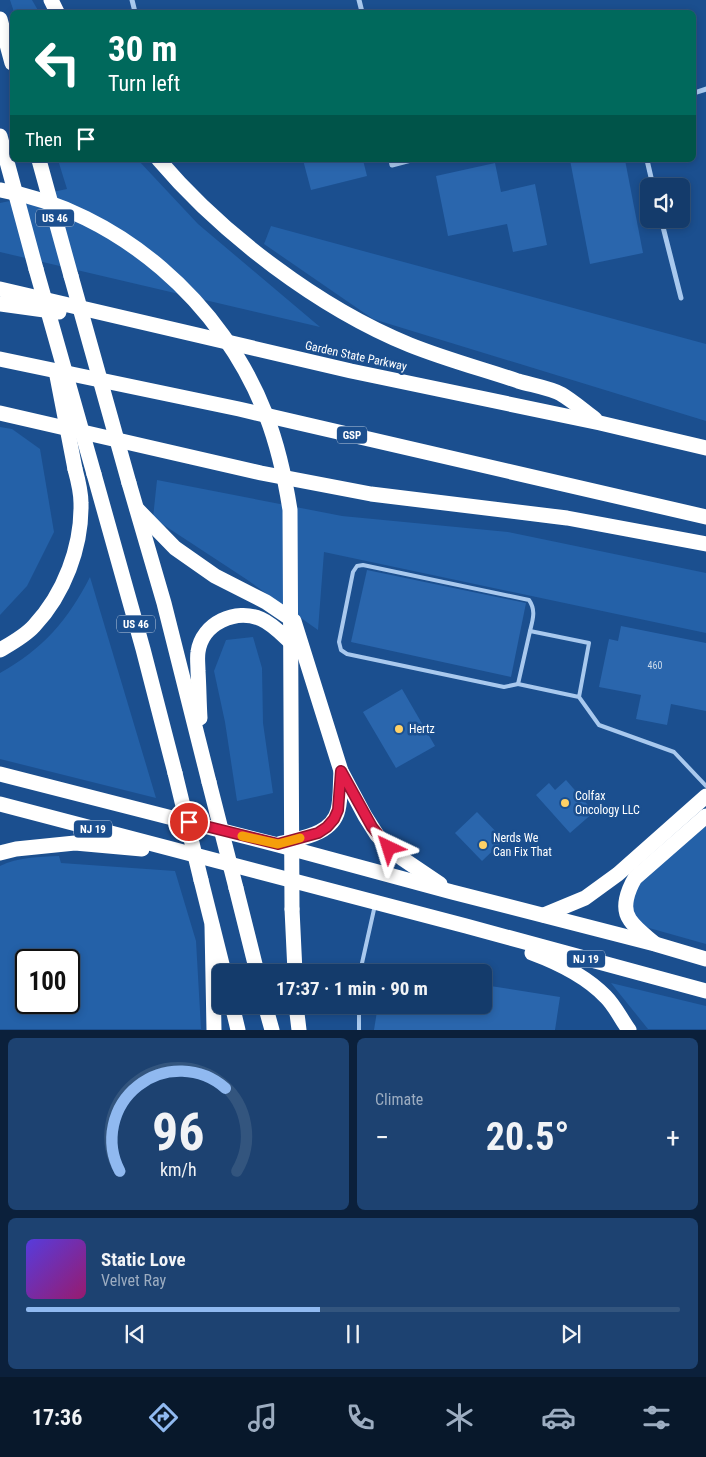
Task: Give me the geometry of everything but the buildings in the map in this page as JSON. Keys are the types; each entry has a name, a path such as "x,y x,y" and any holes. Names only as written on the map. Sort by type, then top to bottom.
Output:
{"highway":[{"path":"0,19 10,56"},
{"name":"US 46","path":"0,136 143,649 222,964"},
{"name":"US 46","path":"40,162 164,603 255,964"},
{"path":"161,162 192,196 229,230 318,297 348,315 394,338 438,356 560,394 600,423"},
{"path":"0,190 37,199 87,218 127,242 152,260 195,301 216,327 248,376 266,414 277,445 285,477 290,510 292,908 295,964"},
{"path":"0,650 33,627 61,588 71,565 77,544 82,502 36,269"},
{"name":"Garden State Parkway","path":"0,289 351,372 600,423 706,448"},
{"path":"0,304 145,323"},
{"name":"GSP","path":"0,359 249,411 706,517"},
{"path":"0,413 261,473 371,494 567,518 706,544"},
{"path":"137,509 175,548 215,576 266,602 294,621 341,771 365,816 383,841 403,859 452,892"},
{"path":"201,747 198,651 212,626 229,617 240,615 256,617 270,624 304,654"},
{"path":"278,844 318,833 334,819 338,810 341,771"},
{"name":"NJ 19","path":"0,774 278,844 706,959"},
{"path":"544,915 585,898 611,879 706,796"},
{"name":"NJ 19","path":"0,804 706,991"},
{"path":"655,944 629,919 626,907 626,896 629,888 635,878 706,816"},
{"path":"0,853 16,849 75,843 187,853"},
{"path":"212,926 214,1030"},
{"path":"466,926 547,958 589,982 606,998 628,1030"},
{"path":"234,1014 238,1030"},
{"path":"268,1014 272,1030"},
{"path":"297,1014 299,1030"}],"street":[{"path":"647,162 651,178"},
{"path":"663,228 681,298"}],"lane":[{"path":"518,684 534,616 529,600 363,564 357,566 353,572 339,642 341,650 347,654 504,687 518,684 579,697 599,725 674,752 706,786"},
{"path":"530,631 589,643 579,697"},
{"path":"362,964 376,903"},
{"path":"359,1014 359,1030"}],"shaded area":[{"path":"10,0 32,0 38,10 13,10"},
{"path":"59,162 140,162 198,224 320,327 0,252 0,203 67,189"},
{"path":"271,226 706,344 706,421 373,319 264,244"},
{"path":"0,427 12,429 40,449 54,532 27,586 0,615"},
{"path":"157,480 342,516 508,532 706,573 706,633 324,552 318,630 246,579 153,518"},
{"path":"90,577 156,798 0,759 0,673 29,654 53,632 73,607"},
{"path":"253,637 262,668 263,723 273,793 237,801 225,722 214,671 226,640"},
{"path":"706,826 706,944 642,926 633,914 631,901 638,884"},
{"path":"59,856 61,863 175,871 196,941 201,1029 0,1029 0,866 21,859"},
{"path":"611,983 706,1006 706,1029 648,1029"}],"slow traffic":[{"path":"242,836 278,844 300,838"}],"place":[{"name":"Hertz","path":"399,729"},
{"name":"Colfax Oncology LLC","path":"565,803"},
{"name":"Nerds We Can Fix That","path":"483,845"}],"route":[{"path":"189,822 278,844 318,833 334,819 338,810 341,771 365,816 377,835 389,848"}]}
